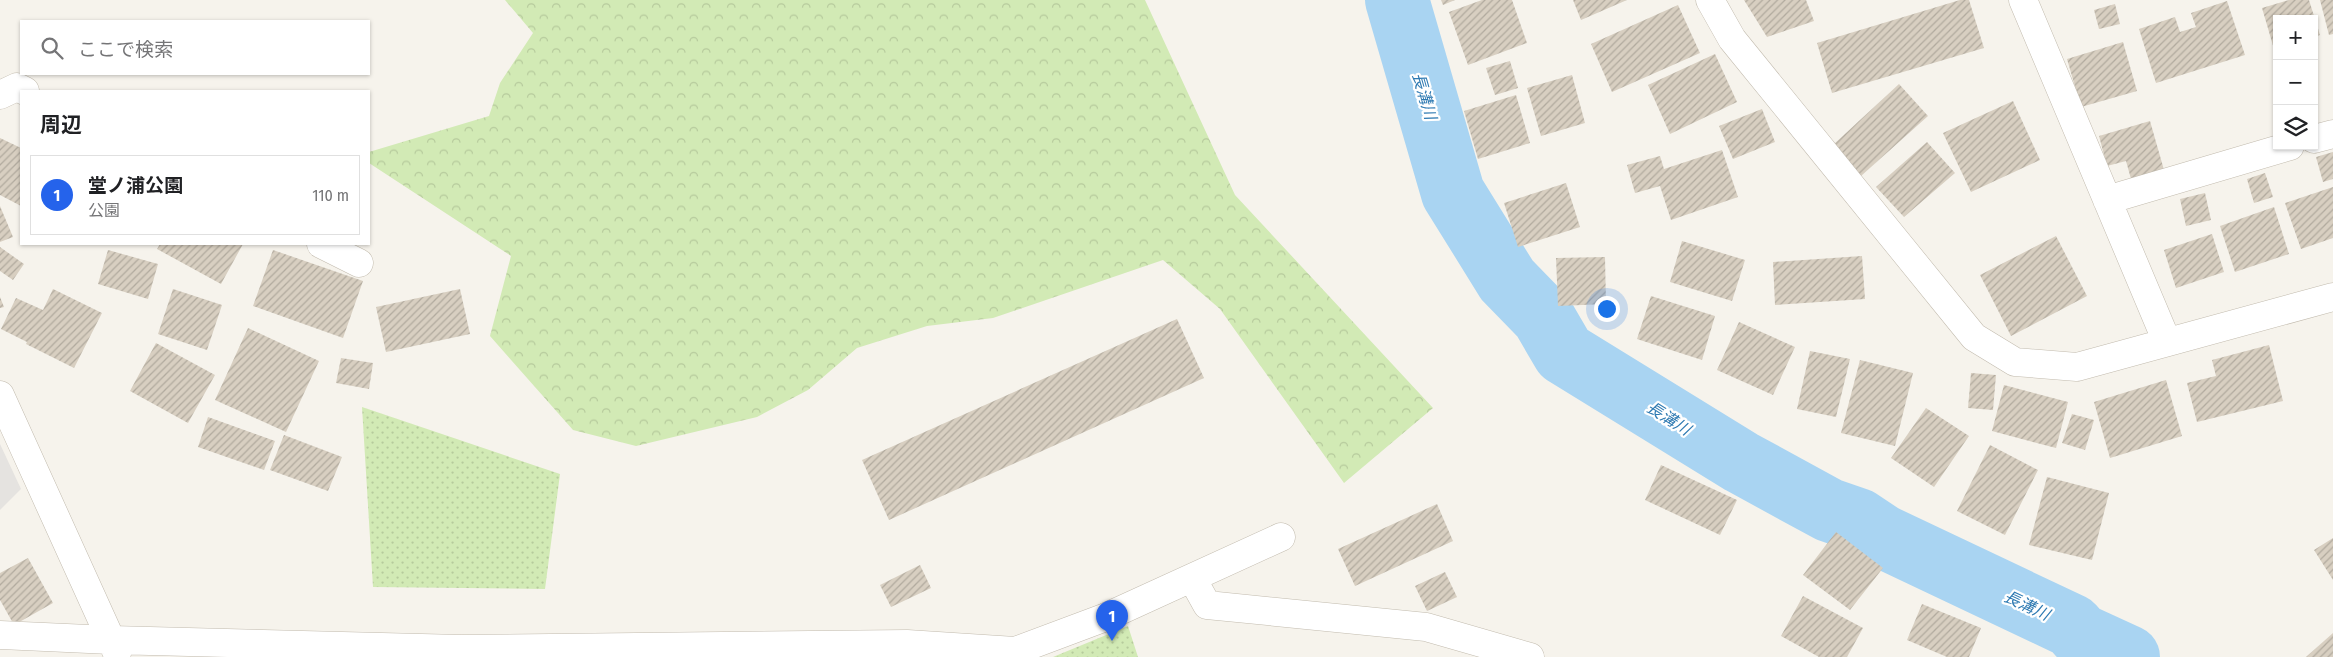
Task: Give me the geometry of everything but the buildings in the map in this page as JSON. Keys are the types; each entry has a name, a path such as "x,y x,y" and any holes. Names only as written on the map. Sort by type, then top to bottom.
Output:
{"street":[{"path":"1710,0 1732,39 1974,337 2015,362 2077,367 2333,297"},
{"path":"2025,0 2167,342"},
{"path":"0,95 17,87 23,90"},
{"path":"2318,138 2333,134"},
{"path":"2107,200 2276,150"},
{"path":"323,245 359,263"},
{"path":"0,395 115,649"},
{"path":"0,635 115,649 463,653 1015,651 1106,617 1282,537"},
{"path":"1192,578 1207,605 1426,627 1530,657"}],"green space":[{"path":"505,0 1145,0 1235,195 1433,408 1344,483 1220,309 1163,260 993,318 927,326 857,348 808,390 757,417 636,446 573,430 490,336 511,256 370,164 370,152 489,116 500,83 533,33"},
{"path":"362,407 560,474 545,589 373,587"},
{"path":"1128,626 1138,657 1053,657"}],"shaded area":[{"path":"0,444 21,489 0,510"}],"waterway":[{"name":"長溝川","path":"1397,0 1453,193 1507,280 1543,317 1564,353 1741,462 1829,510 1858,520 1882,536 2072,626 2080,635 2128,657"}],"place":[{"name":"堂ノ浦公園","path":"1112,641"}]}
